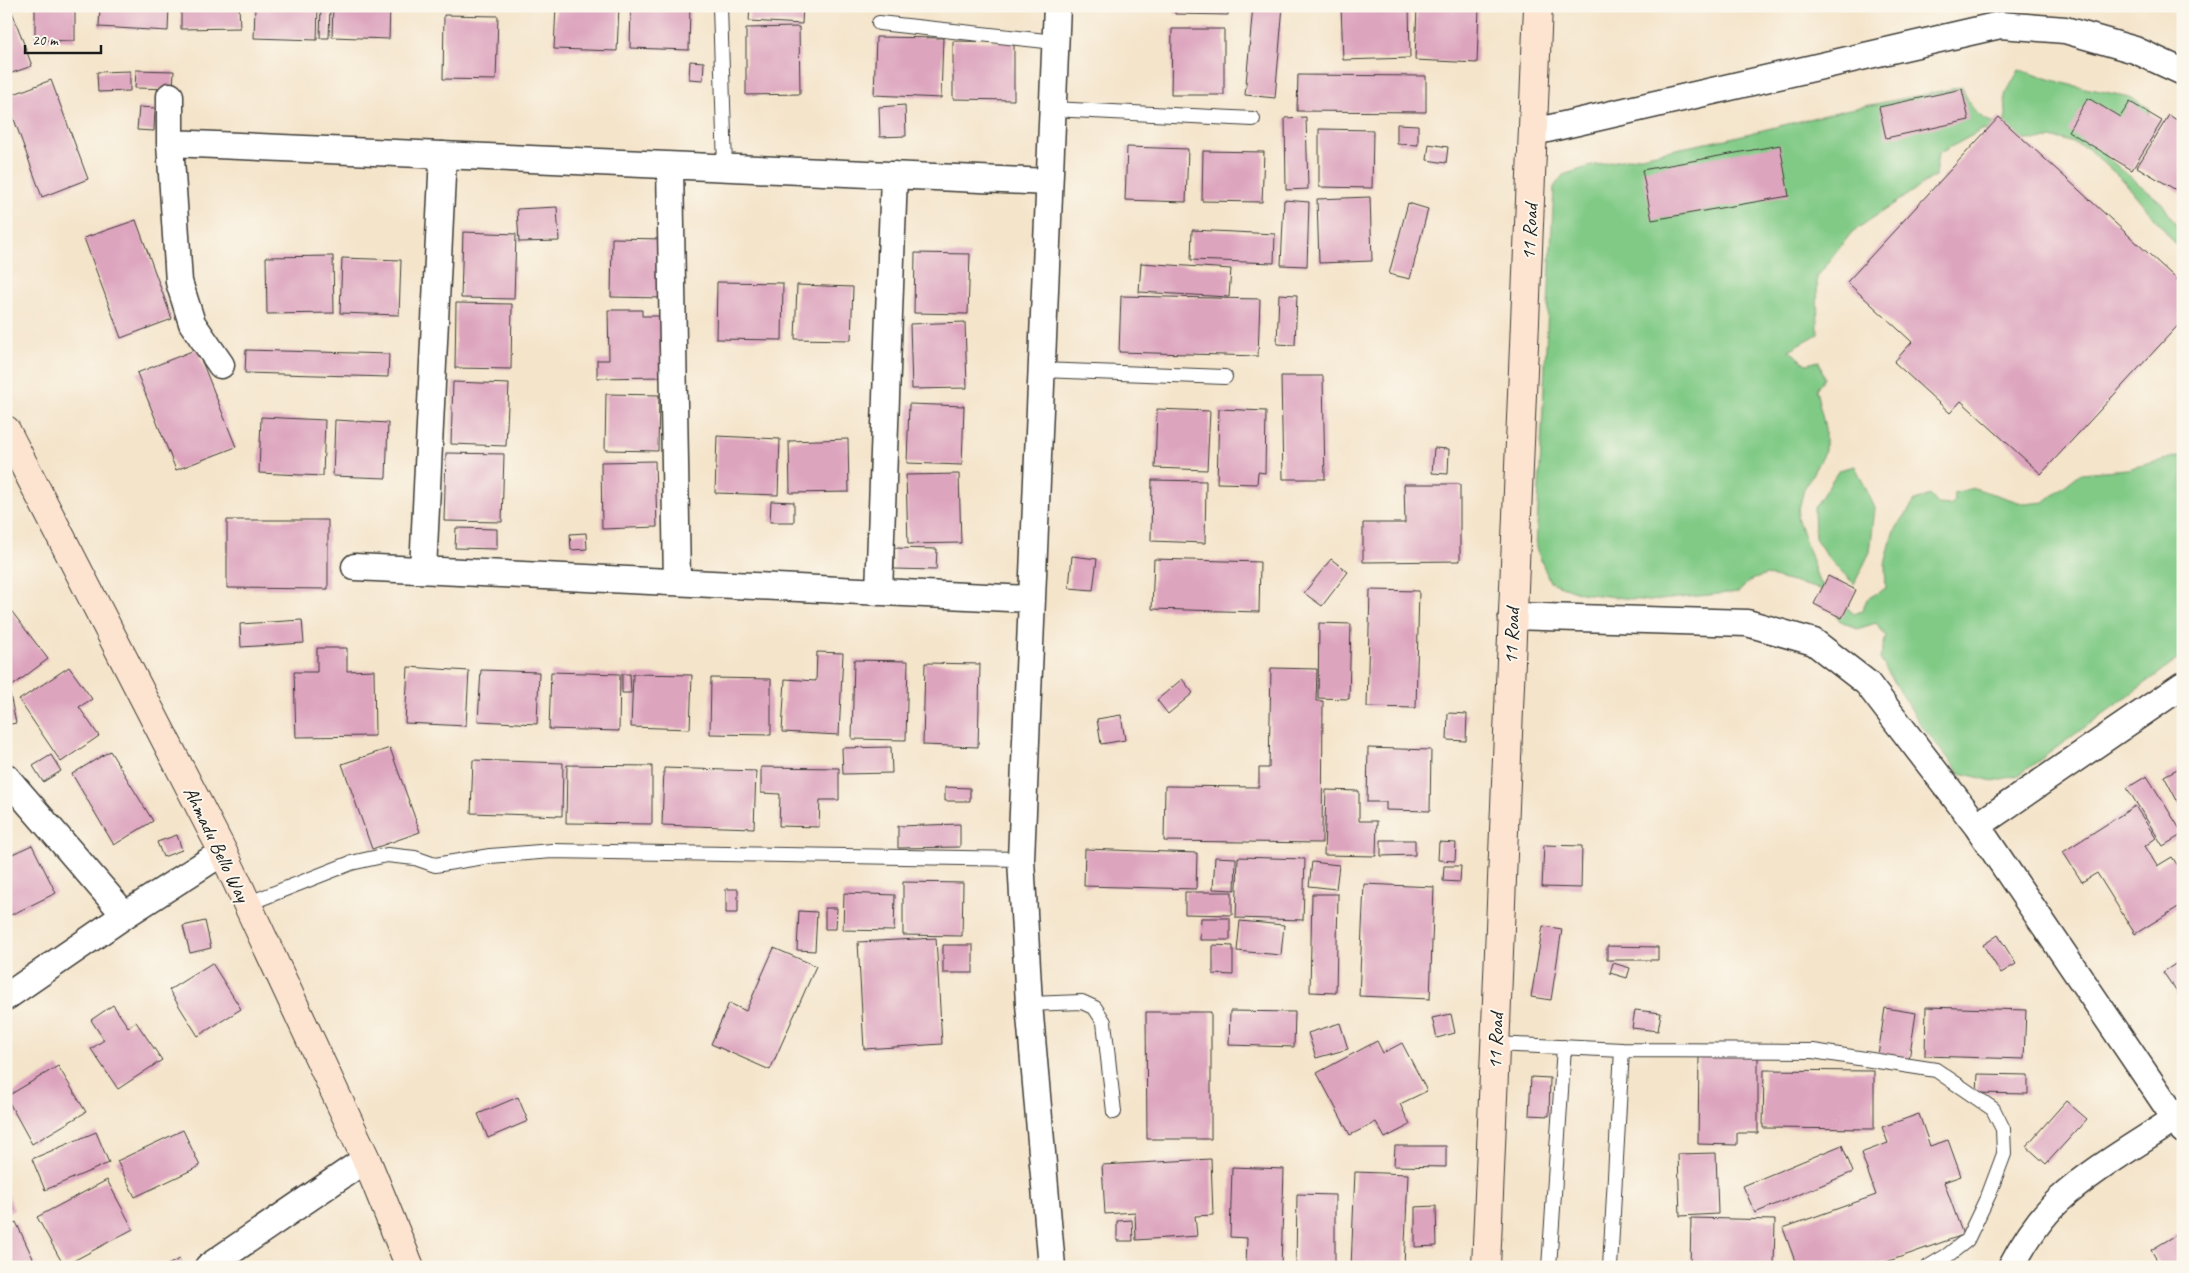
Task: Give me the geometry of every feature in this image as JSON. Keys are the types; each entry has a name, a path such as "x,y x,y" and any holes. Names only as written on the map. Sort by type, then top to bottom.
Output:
{"street":[{"path":"1052,1267 1029,1004 1021,859 1030,599 1057,6"},
{"name":"11 Road","path":"1486,1267 1538,6"},
{"path":"1534,132 2000,25 2065,30 2134,50 2183,72"},
{"path":"170,96 170,143 179,282 192,323 221,365"},
{"path":"170,143 1049,182"},
{"path":"423,570 443,156"},
{"path":"670,166 677,582"},
{"path":"879,592 894,175"},
{"name":"Ahmadu Bello Way","path":"6,430 223,852 366,1159 410,1267"},
{"path":"354,567 1030,599"},
{"path":"1512,616 1747,623 1814,642 1867,683 1977,826 2179,1124 2109,1162 2058,1202 2024,1243 2011,1267"},
{"path":"1977,826 2183,685"},
{"path":"6,777 125,915"},
{"path":"6,998 125,915 223,852"},
{"path":"208,1267 366,1159"}],"lane":[{"path":"720,6 725,168"},
{"path":"879,23 1055,42"},
{"path":"1052,109 1254,119"},
{"path":"1041,370 1225,377"},
{"path":"247,904 351,863 387,856 415,858 435,865 490,856 552,851 1021,859"},
{"path":"1029,1004 1082,1002 1095,1008 1104,1022 1114,1112"},
{"path":"1495,1044 1622,1050 1813,1051 1936,1070 1993,1109 2003,1129 2004,1154 1989,1194 1967,1240 1948,1255 1928,1267"},
{"path":"1549,1267 1564,1047"},
{"path":"1610,1267 1622,1050"}],"green space":[{"path":"2019,70 2070,85 2130,97 2149,108 2151,132 2111,142 2104,155 2162,203 2183,236 2183,253 2124,181 2087,148 2062,139 2023,140 1982,130 1938,154 1935,176 1852,232 1817,277 1818,334 1789,350 1806,364 1819,361 1824,378 1816,390 1825,428 1825,451 1804,489 1797,517 1819,582 1854,614 1862,611 1867,599 1886,588 1885,564 1893,533 1915,501 1930,495 1938,504 1950,505 1955,501 1953,493 1974,488 2025,504 2044,502 2081,473 2127,469 2183,455 2183,656 2019,775 1993,781 1960,773 1921,725 1880,659 1886,636 1876,623 1857,629 1839,620 1823,590 1766,575 1749,581 1739,592 1649,601 1581,593 1550,582 1536,548 1554,187 1563,175 1591,166 1726,139 1845,110 1962,87 1977,113 1988,121 2004,127 2006,114 2005,95"},
{"path":"1855,466 1875,508 1870,552 1854,584 1829,559 1815,538 1814,508 1839,470"}],"building":[{"path":"6,6 10,6 32,66 6,75"},
{"path":"35,6 75,6 75,41 35,40"},
{"path":"100,6 169,6 168,31 99,27"},
{"path":"181,6 239,6 240,28 181,29"},
{"path":"255,6 318,6 317,40 254,38"},
{"path":"321,6 330,6 329,38 320,38"},
{"path":"333,6 390,6 389,39 332,37"},
{"path":"556,6 619,6 617,51 554,49"},
{"path":"631,6 690,6 689,50 630,48"},
{"path":"750,6 803,6 802,24 749,21"},
{"path":"1175,6 1228,6 1228,15 1175,14"},
{"path":"1253,6 1283,6 1275,98 1245,95"},
{"path":"1341,6 1409,6 1410,58 1343,60"},
{"path":"1417,6 1479,7 1477,63 1415,60"},
{"path":"444,15 498,16 496,80 443,79"},
{"path":"799,27 800,94 746,95 746,28"},
{"path":"1172,29 1224,29 1224,95 1171,95"},
{"path":"876,37 943,38 941,98 874,95"},
{"path":"953,41 1014,42 1014,100 953,99"},
{"path":"690,61 704,62 703,80 689,79"},
{"path":"136,70 174,71 173,89 135,88"},
{"path":"130,71 130,91 98,92 97,72"},
{"path":"1298,75 1426,76 1426,112 1297,111"},
{"path":"51,80 88,179 42,197 6,97"},
{"path":"1962,89 1969,120 1886,138 1879,107"},
{"path":"2088,98 2120,117 2130,102 2162,121 2132,170 2068,131"},
{"path":"905,105 906,136 880,137 879,107"},
{"path":"139,107 155,108 154,131 137,130"},
{"path":"2169,115 2183,124 2183,194 2137,167"},
{"path":"1306,117 1308,189 1286,190 1285,118"},
{"path":"1999,117 2183,285 2183,320 2041,474 1961,401 1950,413 1894,362 1912,342 1847,282"},
{"path":"1397,124 1418,125 1418,145 1397,144"},
{"path":"1319,129 1373,130 1372,188 1319,187"},
{"path":"1429,144 1448,147 1446,163 1427,160"},
{"path":"1780,145 1789,196 1652,220 1642,170"},
{"path":"1127,147 1188,149 1186,202 1125,200"},
{"path":"1203,151 1264,152 1262,202 1202,201"},
{"path":"1370,197 1372,261 1319,263 1317,199"},
{"path":"1284,200 1309,202 1307,266 1281,265"},
{"path":"1408,203 1428,209 1410,279 1389,274"},
{"path":"557,207 559,241 519,242 517,209"},
{"path":"136,220 172,319 121,338 84,238"},
{"path":"1192,230 1275,234 1274,263 1191,260"},
{"path":"463,232 516,234 514,299 461,298"},
{"path":"612,238 665,239 664,298 611,297"},
{"path":"915,253 970,254 968,314 914,313"},
{"path":"333,256 334,313 267,314 266,257"},
{"path":"342,258 401,260 399,315 340,313"},
{"path":"1141,263 1231,269 1229,297 1139,292"},
{"path":"717,282 783,283 782,340 716,339"},
{"path":"797,285 853,287 851,340 795,339"},
{"path":"1279,294 1297,295 1295,345 1277,344"},
{"path":"1121,296 1260,299 1258,356 1119,352"},
{"path":"456,303 512,304 511,369 455,368"},
{"path":"608,310 642,310 642,316 661,316 662,377 597,378 597,360 609,360"},
{"path":"965,322 967,388 912,389 910,324"},
{"path":"197,349 236,447 176,470 137,373"},
{"path":"246,350 389,354 388,377 245,373"},
{"path":"1281,376 1323,376 1325,479 1283,479"},
{"path":"453,382 509,384 506,446 451,444"},
{"path":"606,394 659,395 658,451 605,450"},
{"path":"909,404 964,406 962,465 907,463"},
{"path":"1157,409 1210,411 1207,470 1155,468"},
{"path":"1219,409 1266,411 1265,473 1258,472 1257,484 1217,483"},
{"path":"261,417 325,420 323,476 259,473"},
{"path":"335,420 388,423 386,478 333,476"},
{"path":"717,436 780,439 778,495 715,493"},
{"path":"848,439 849,492 790,493 789,441"},
{"path":"1434,448 1449,449 1448,474 1432,473"},
{"path":"446,453 504,454 502,522 444,521"},
{"path":"655,461 657,527 602,529 601,462"},
{"path":"959,474 961,543 908,544 906,475"},
{"path":"1152,480 1206,481 1205,543 1151,541"},
{"path":"1404,484 1460,484 1460,561 1363,562 1363,523 1405,523"},
{"path":"771,501 794,502 794,522 770,522"},
{"path":"227,520 328,520 328,589 227,588"},
{"path":"456,528 497,529 497,549 455,548"},
{"path":"586,533 587,549 571,550 570,534"},
{"path":"894,548 937,549 936,570 894,569"},
{"path":"1072,556 1097,559 1093,590 1069,588"},
{"path":"1154,559 1260,562 1259,612 1152,609"},
{"path":"1331,559 1348,572 1322,606 1304,593"},
{"path":"1828,576 1856,590 1842,618 1814,604"},
{"path":"1370,590 1419,591 1416,708 1367,707"},
{"path":"6,604 48,659 11,687 6,681"},
{"path":"302,620 304,643 241,647 240,624"},
{"path":"1319,623 1351,624 1349,699 1318,698"},
{"path":"317,648 347,648 347,671 374,670 375,736 296,737 294,672 317,672"},
{"path":"817,652 843,653 839,735 782,732 785,679 816,681"},
{"path":"854,660 908,661 906,740 852,739"},
{"path":"925,663 980,664 978,747 923,745"},
{"path":"69,667 92,699 79,707 99,736 61,762 19,700"},
{"path":"408,667 469,671 466,726 405,723"},
{"path":"1271,668 1317,669 1316,701 1323,701 1322,843 1164,841 1165,786 1259,787 1259,768 1269,768"},
{"path":"481,670 539,672 537,724 478,721"},
{"path":"551,672 620,674 619,731 549,729"},
{"path":"622,674 630,674 631,693 622,693"},
{"path":"633,674 692,675 690,729 631,727"},
{"path":"711,678 771,679 771,735 710,734"},
{"path":"1182,679 1193,693 1168,714 1157,700"},
{"path":"8,685 16,723 6,725 6,686"},
{"path":"1448,713 1467,714 1466,741 1447,740"},
{"path":"1121,715 1125,740 1101,744 1097,719"},
{"path":"891,747 892,773 843,774 842,748"},
{"path":"390,748 420,832 372,849 342,764"},
{"path":"1368,748 1431,750 1430,811 1386,810 1386,802 1367,802"},
{"path":"110,751 153,821 114,845 72,774"},
{"path":"51,755 61,771 43,782 33,766"},
{"path":"473,760 563,763 562,816 471,813"},
{"path":"567,765 652,766 652,824 566,823"},
{"path":"2183,766 2183,812 2164,776"},
{"path":"761,767 839,768 839,800 820,800 819,827 779,826 780,794 761,793"},
{"path":"664,768 756,771 754,828 662,825"},
{"path":"2147,776 2183,834 2163,846 2127,788"},
{"path":"945,787 970,788 970,801 945,801"},
{"path":"1326,790 1359,791 1359,821 1377,821 1376,856 1324,855"},
{"path":"2135,806 2156,838 2145,846 2157,866 2172,857 2183,873 2183,904 2135,934 2097,873 2082,882 2063,852"},
{"path":"960,824 960,847 898,848 898,826"},
{"path":"177,835 182,850 163,857 157,842"},
{"path":"1381,840 1415,840 1415,855 1381,856"},
{"path":"1439,842 1456,843 1455,861 1438,860"},
{"path":"32,845 56,893 11,915 6,906 6,857"},
{"path":"1544,845 1582,846 1581,888 1542,887"},
{"path":"1085,849 1197,853 1196,889 1084,886"},
{"path":"1215,857 1236,858 1235,890 1213,889"},
{"path":"1238,857 1305,859 1303,920 1236,918"},
{"path":"1312,862 1339,865 1336,889 1309,886"},
{"path":"1444,866 1461,866 1460,882 1443,881"},
{"path":"903,882 963,883 962,936 903,935"},
{"path":"1364,884 1434,887 1430,999 1359,996"},
{"path":"726,889 738,889 738,913 726,913"},
{"path":"1185,892 1232,892 1232,915 1185,914"},
{"path":"844,893 895,895 894,931 843,930"},
{"path":"1312,894 1338,894 1336,993 1310,992"},
{"path":"825,908 837,908 836,929 825,929"},
{"path":"799,911 817,912 815,951 797,950"},
{"path":"1201,918 1230,918 1230,940 1200,940"},
{"path":"205,921 211,948 190,953 183,926"},
{"path":"1240,921 1284,925 1281,955 1237,951"},
{"path":"1543,926 1562,929 1551,1000 1531,997"},
{"path":"1998,935 2016,964 2001,973 1983,945"},
{"path":"936,938 942,1044 864,1049 858,942"},
{"path":"943,945 973,945 973,973 943,973"},
{"path":"1213,945 1233,946 1233,975 1213,974"},
{"path":"1607,946 1658,947 1658,960 1607,960"},
{"path":"774,948 816,966 770,1070 711,1044 729,1003 746,1011"},
{"path":"2183,959 2183,1001 2163,972"},
{"path":"212,963 241,1009 198,1036 169,990"},
{"path":"1613,963 1630,968 1627,978 1610,973"},
{"path":"113,1005 128,1027 136,1022 162,1060 118,1089 91,1049 104,1040 91,1020"},
{"path":"1926,1007 2026,1010 2024,1059 1925,1056"},
{"path":"1885,1008 1916,1013 1909,1060 1878,1055"},
{"path":"1635,1010 1661,1013 1658,1031 1632,1028"},
{"path":"1230,1011 1295,1012 1294,1047 1229,1045"},
{"path":"1146,1012 1211,1012 1211,1139 1147,1139"},
{"path":"1451,1014 1455,1033 1437,1038 1432,1018"},
{"path":"1340,1023 1348,1049 1316,1058 1308,1033"},
{"path":"1377,1041 1383,1053 1402,1043 1427,1091 1400,1104 1410,1125 1385,1138 1376,1122 1350,1135 1317,1073"},
{"path":"1699,1055 1758,1056 1758,1133 1737,1133 1737,1145 1698,1144"},
{"path":"58,1066 86,1112 32,1144 6,1097"},
{"path":"1764,1070 1874,1071 1874,1129 1763,1128"},
{"path":"1978,1074 2028,1075 2028,1094 1977,1093"},
{"path":"1531,1077 1550,1078 1549,1116 1529,1115"},
{"path":"518,1097 528,1121 488,1138 478,1114"},
{"path":"2066,1101 2087,1119 2046,1164 2026,1146"},
{"path":"1919,1114 1930,1146 1948,1140 1961,1176 1944,1182 1963,1235 1872,1267 1797,1267 1783,1228 1876,1195 1861,1153 1888,1143 1882,1127"},
{"path":"183,1130 200,1166 135,1197 117,1161"},
{"path":"96,1132 109,1163 45,1190 32,1159"},
{"path":"1842,1145 1853,1172 1755,1213 1743,1186"},
{"path":"1395,1146 1446,1146 1446,1167 1394,1166"},
{"path":"1716,1153 1718,1214 1680,1216 1678,1154"},
{"path":"1211,1159 1213,1215 1195,1216 1197,1236 1136,1240 1135,1212 1105,1214 1102,1165"},
{"path":"1232,1167 1284,1169 1281,1267 1246,1267 1247,1238 1230,1237"},
{"path":"1355,1172 1408,1174 1404,1267 1351,1267"},
{"path":"107,1180 133,1229 64,1266 37,1217"},
{"path":"6,1188 14,1210 6,1213"},
{"path":"1297,1194 1335,1195 1335,1267 1296,1267"},
{"path":"1436,1206 1437,1246 1415,1247 1415,1207"},
{"path":"1691,1218 1775,1220 1774,1267 1690,1267"},
{"path":"1132,1220 1133,1241 1117,1241 1117,1221"},
{"path":"16,1222 37,1267 6,1267 6,1227"},
{"path":"2183,1231 2183,1267 2161,1267 2151,1250"},
{"path":"179,1259 183,1267 164,1267"}]}
